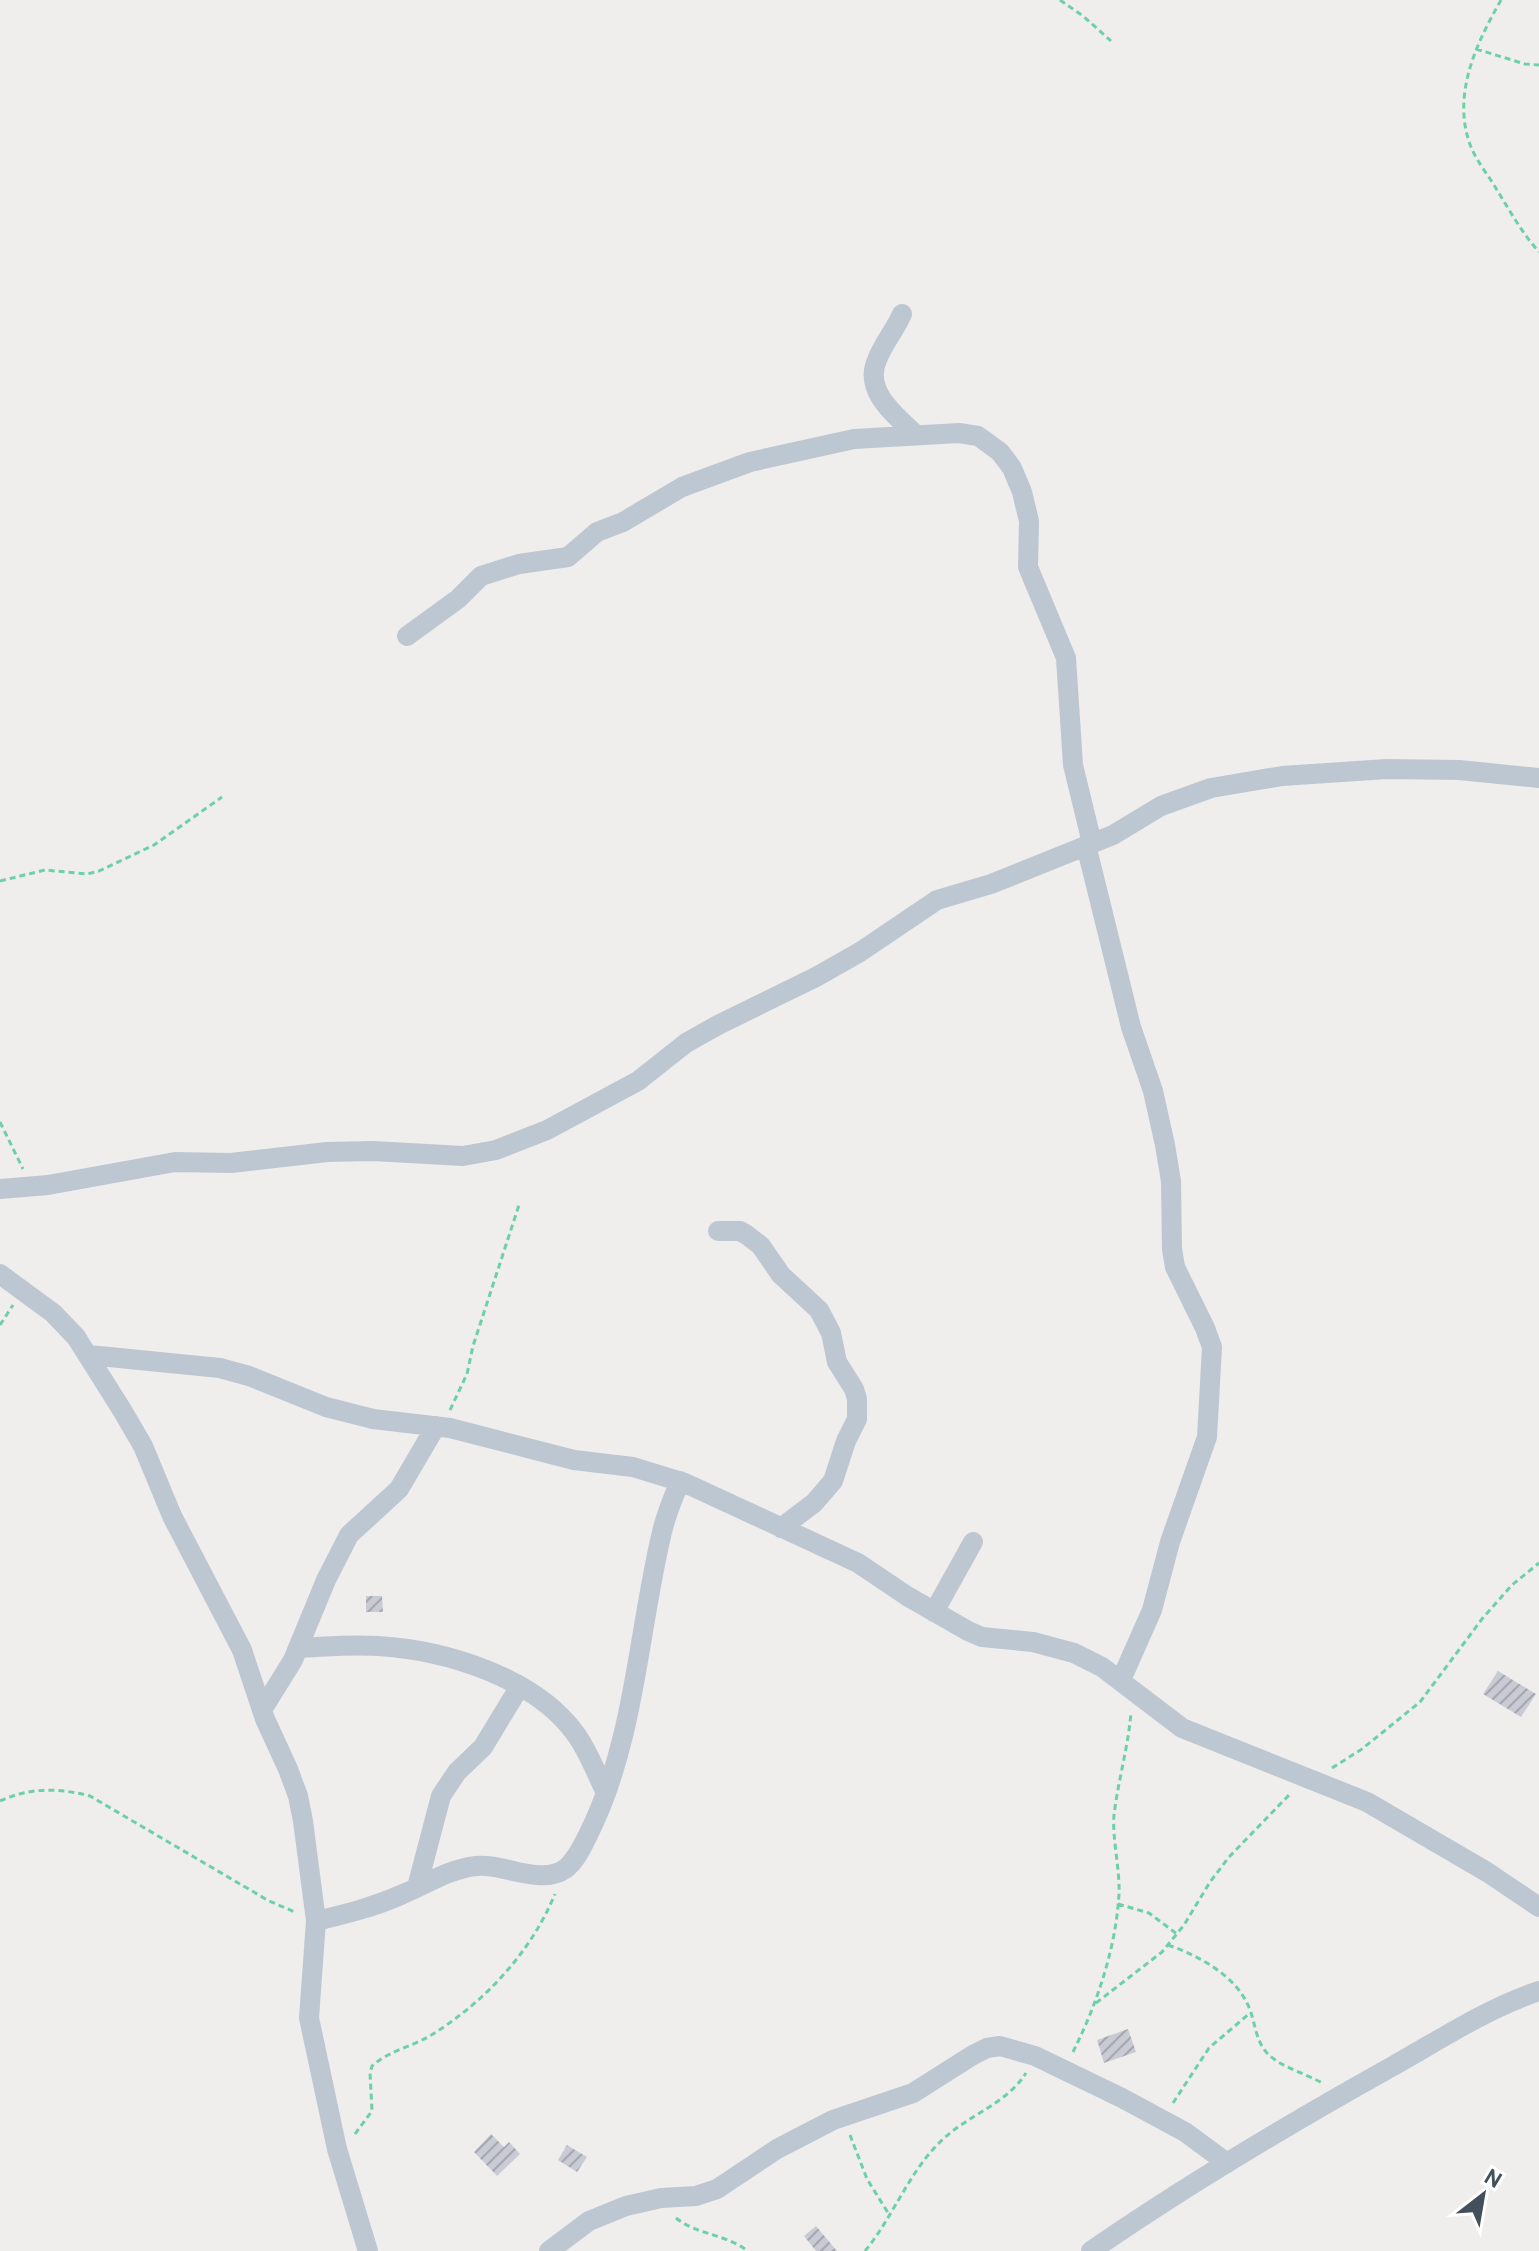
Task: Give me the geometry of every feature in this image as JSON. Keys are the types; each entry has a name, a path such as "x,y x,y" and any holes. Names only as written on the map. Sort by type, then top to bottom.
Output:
{"street":[{"path":"902,314 875,362 874,380 886,406 916,435"},
{"path":"407,636 458,599 481,576 519,564 568,557 597,532 623,522 682,487 750,462 854,439 959,433 978,436 1000,452 1012,468 1029,521 1028,567 1066,658 1073,765 1131,1027 1153,1091 1165,1145 1171,1181 1175,1267 1212,1347 1207,1437 1170,1542 1127,1685"},
{"path":"0,1189 32,1187 175,1162 231,1163 327,1152 373,1151 463,1156 496,1150 547,1130 638,1081 686,1043 827,970 937,900 991,884 1113,835 1161,806 1211,788 1282,776 1387,769 1459,770 1539,778"},
{"path":"718,1231 740,1231 747,1235 761,1246 781,1275 819,1310 831,1333 837,1362 857,1399 857,1419 828,1491 781,1528"},
{"path":"0,1274 53,1313 89,1355 143,1446 172,1516 242,1650 262,1710 298,1796 316,1921 309,2018 337,2149 368,2251"},
{"path":"89,1355 220,1368 249,1376 326,1407 373,1419 438,1427 574,1460 633,1467 680,1481 858,1563 934,1612 982,1637 1033,1642 1074,1653 1127,1685 1182,1728 1367,1802 1539,1907"},
{"path":"262,1710 287,1672 326,1580 349,1535 399,1489 438,1427"},
{"path":"316,1921 358,1911 452,1871 491,1864 525,1875 564,1870 576,1857 606,1793 628,1712 663,1530 680,1481"},
{"path":"934,1612 973,1542"},
{"path":"298,1648 378,1645 486,1669 520,1686 553,1709 575,1733 606,1793"},
{"path":"417,1887 441,1796 457,1772 483,1747 520,1686"},
{"path":"1091,2251 1227,2163 1343,2094 1472,2020 1539,1991"},
{"path":"549,2251 589,2221 626,2206 661,2198 696,2196 717,2189 777,2149 843,2116 913,2093 987,2048 1012,2048 1065,2070 1162,2119 1227,2163"}],"path":[{"path":"1060,0 1111,41"},
{"path":"1501,0 1466,76 1463,116 1471,148 1526,238 1539,252"},
{"path":"1476,49 1525,64 1539,65"},
{"path":"0,881 45,870 87,874 99,871 154,845 222,797"},
{"path":"0,1122 32,1187"},
{"path":"438,1427 467,1374 473,1346 519,1205"},
{"path":"1095,2003 1168,1945 1229,1857 1312,1779 1362,1749 1420,1702 1482,1619 1512,1585 1539,1563"},
{"path":"1065,2070 1095,2003 1118,1904 1119,1860 1114,1819 1127,1750 1127,1685"},
{"path":"0,1801 35,1790 64,1789 90,1796 269,1901 316,1921"},
{"path":"337,2149 361,2127 372,2111 372,2066 456,2020 497,1983 546,1914 564,1870"},
{"path":"1118,1904 1149,1913 1177,1934"},
{"path":"1168,1945 1188,1951 1228,1979 1247,2003 1258,2038 1268,2054 1343,2094"},
{"path":"1162,2119 1209,2048 1250,2013"},
{"path":"866,2250 937,2145 969,2117 1011,2091 1035,2056"},
{"path":"843,2116 867,2179 890,2216"},
{"path":"661,2198 666,2209 683,2223 723,2236 748,2251"}],"building":[{"path":"366,1596 382,1596 383,1612 366,1612"},
{"path":"1498,1671 1536,1694 1521,1717 1483,1694"},
{"path":"1128,2029 1136,2052 1104,2063 1097,2040"},
{"path":"491,2134 504,2147 509,2142 520,2154 497,2176 474,2152"},
{"path":"567,2145 587,2157 577,2172 558,2160"},
{"path":"816,2226 837,2251 816,2251 804,2236"}]}
